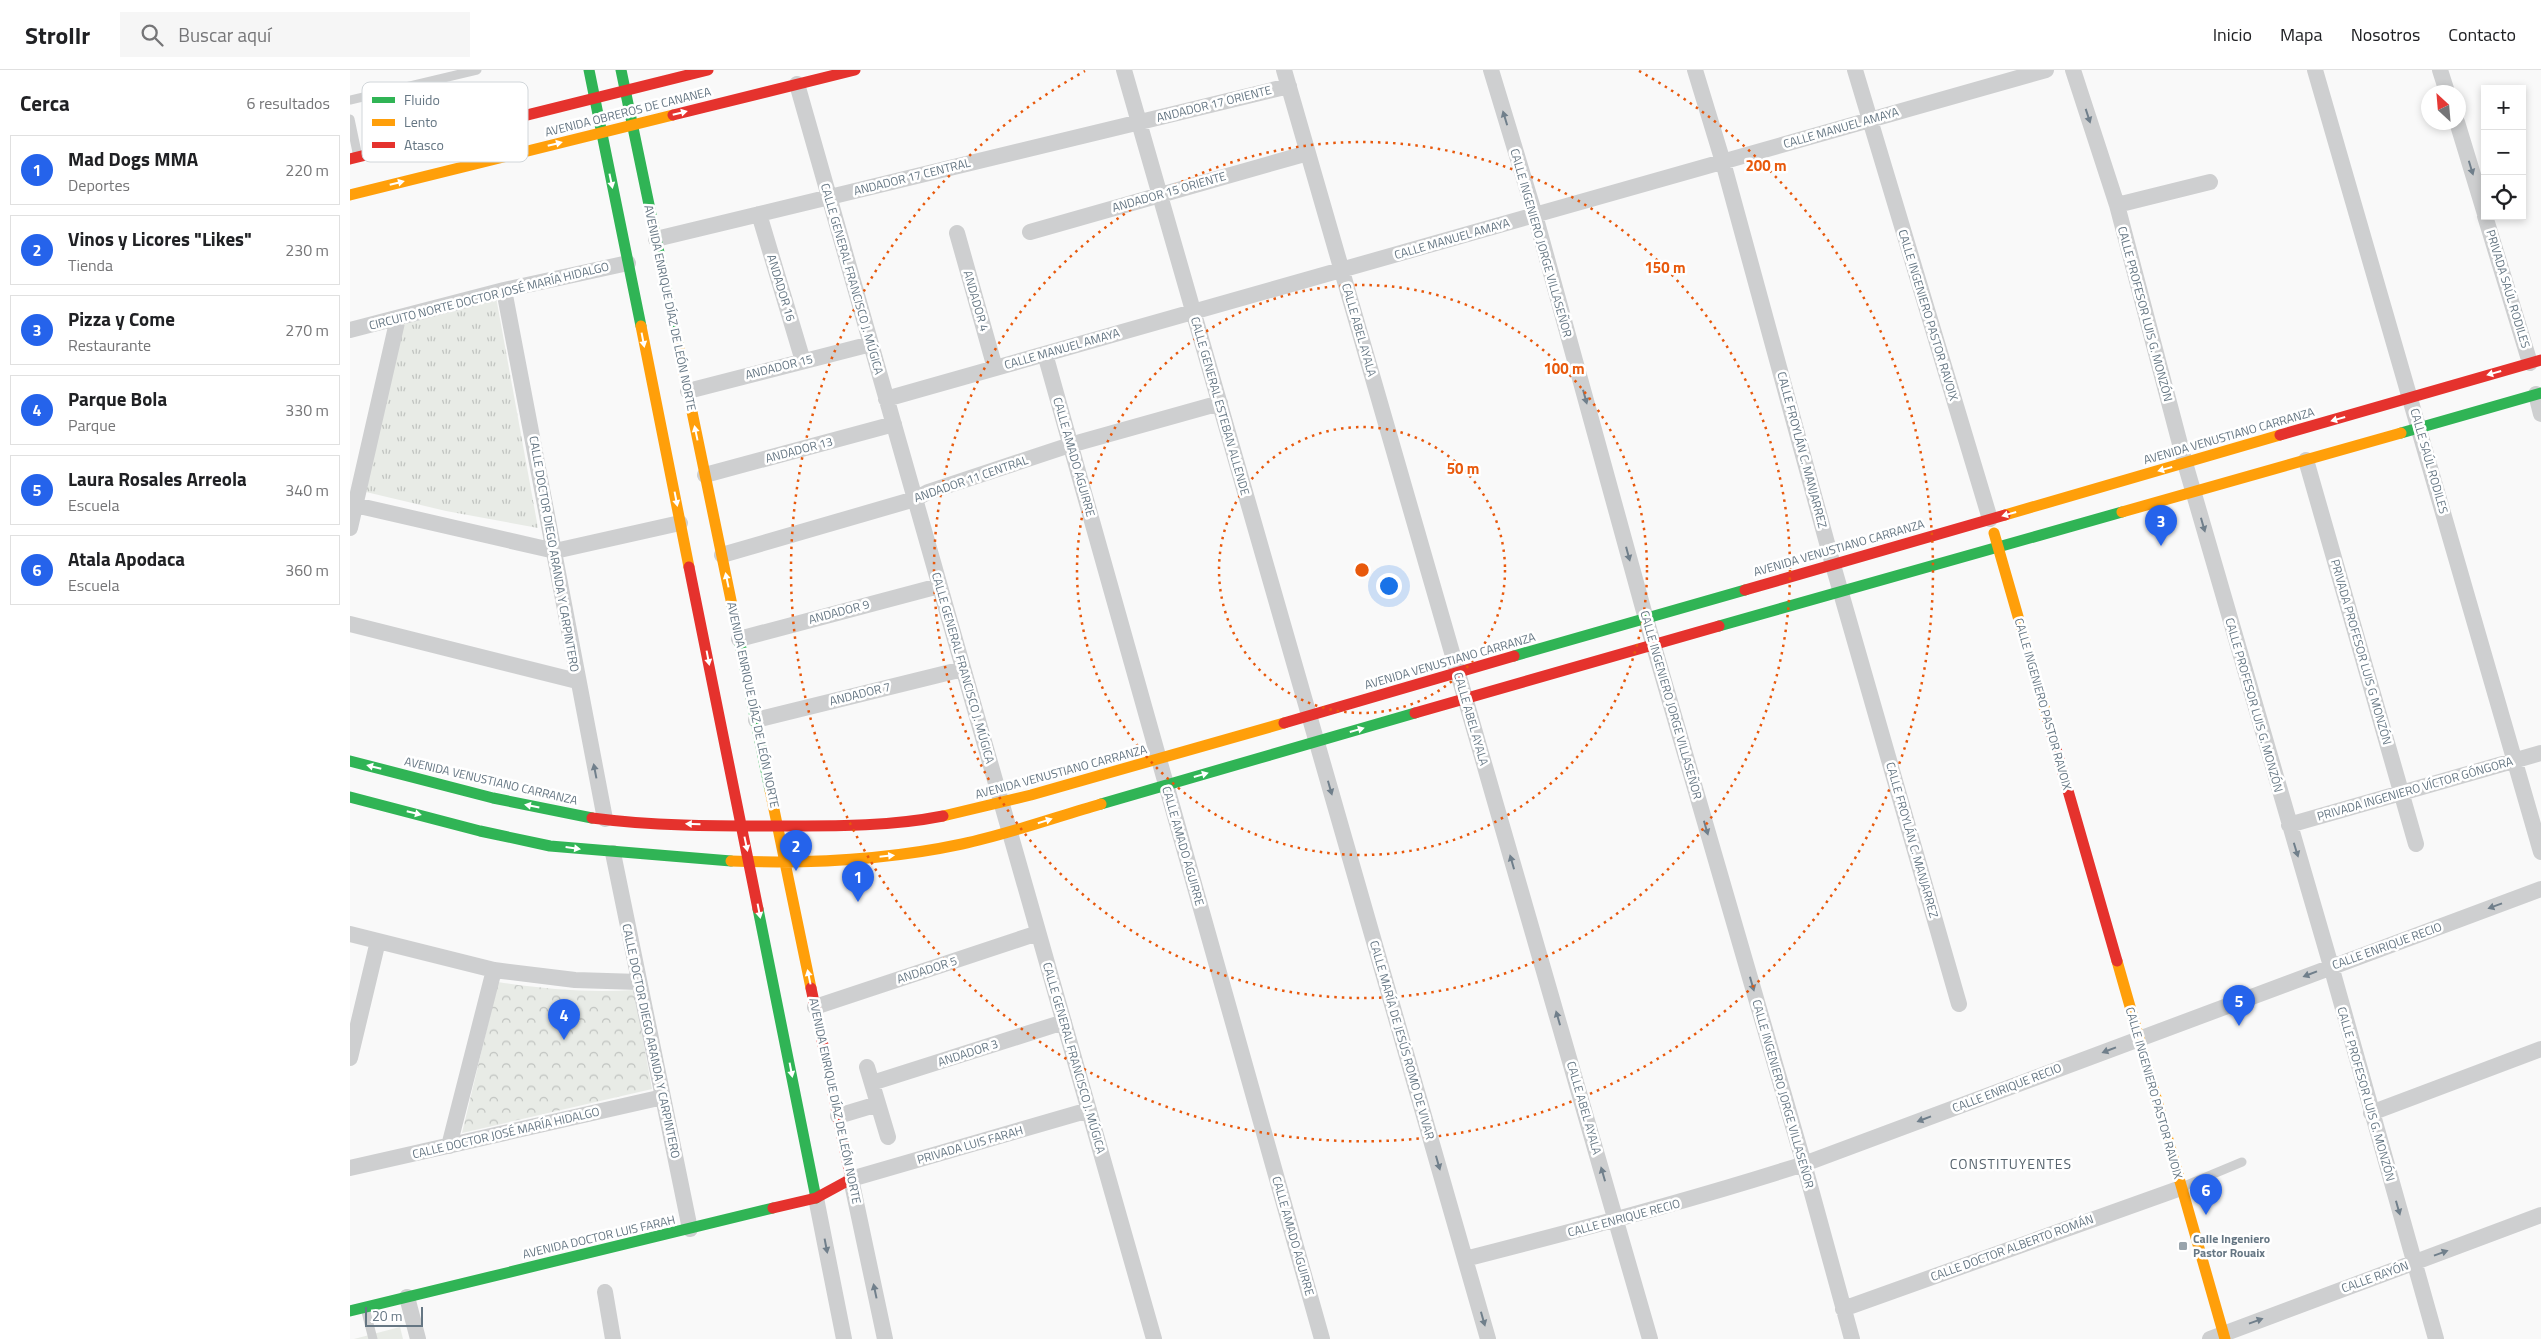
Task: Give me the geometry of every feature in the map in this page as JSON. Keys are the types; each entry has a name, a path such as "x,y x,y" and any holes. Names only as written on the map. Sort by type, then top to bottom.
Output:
{"street":[{"path":"589,70 844,1339"},
{"name":"AVENIDA ENRIQUE DÍAZ DE LEÓN NORTE","path":"621,70 885,1339"},
{"name":"AVENIDA OBREROS DE CANANEA","path":"528,115 708,70"},
{"name":"AVENIDA OBREROS DE CANANEA","path":"528,151 855,70"},
{"name":"CALLE GENERAL ESTEBAN ALLENDE","path":"1124,70 1316,741"},
{"name":"CALLE INGENIERO JORGE VILLASEÑOR","path":"1491,70 1535,215 1646,619 1804,1164 1852,1339"},
{"name":"CALLE FROYLÁN C. MANJARREZ","path":"1695,70 1723,162 1833,564 1959,1004"},
{"name":"CALLE INGENIERO PASTOR RAVOIX","path":"1855,70 1990,519 2182,1188 2219,1337"},
{"name":"CALLE MANUEL AMAYA","path":"886,399 2046,70"},
{"name":"CALLE PROFESOR LUIS G. MONZÓN","path":"2073,70 2117,205 2193,492 2331,966 2436,1339"},
{"name":"CALLE SAÚL RODILES","path":"2315,70 2420,427 2541,852"},
{"path":"2440,70 2445,85"},
{"name":"ANDADOR 17 ORIENTE","path":"1139,122 1286,78"},
{"name":"CALLE ABEL AYALA","path":"1286,78 1650,1339"},
{"name":"CALLE GENERAL FRANCISCO J. MÚGICA","path":"796,84 1154,1339"},
{"name":"ANDADOR 17 CENTRAL","path":"656,239 1139,122"},
{"name":"PRIVADA SAÚL RODILES","path":"2458,130 2481,202"},
{"name":"ANDADOR 15 ORIENTE","path":"1030,232 1308,153"},
{"name":"AVENIDA OBREROS DE CANANEA","path":"350,195 484,162"},
{"path":"2117,205 2210,182"},
{"name":"ANDADOR 16","path":"759,214 803,361"},
{"name":"PRIVADA SAÚL RODILES","path":"2487,220 2536,361"},
{"name":"ANDADOR 4","path":"957,233 995,368"},
{"name":"CIRCUITO NORTE DOCTOR JOSÉ MARÍA HIDALGO","path":"350,330 504,290 628,263"},
{"name":"CALLE DOCTOR DIEGO ARANDA Y CARPINTERO","path":"504,290 555,551 577,682 605,819"},
{"path":"350,528 398,318"},
{"name":"ANDADOR 15","path":"688,391 870,344"},
{"name":"CALLE AMADO AGUIRRE","path":"1045,354 1322,1339"},
{"name":"AVENIDA VENUSTIANO CARRANZA","path":"350,761 511,802 605,819 742,826 846,826 899,823 953,815 1002,804 1309,716 2536,361"},
{"path":"350,796 524,841 613,853 749,863 786,863 867,859 923,852 964,844 1010,831 1316,741 2538,394 2541,414"},
{"name":"ANDADOR 11 CENTRAL","path":"722,555 915,499 928,492 1070,445 1220,403"},
{"name":"ANDADOR 13","path":"705,475 894,424"},
{"name":"PRIVADA PROFESOR LUIS G MONZÓN","path":"2306,460 2416,844"},
{"path":"355,505 555,551 680,523"},
{"name":"ANDADOR 9","path":"739,639 939,586"},
{"path":"350,624 577,682"},
{"name":"ANDADOR 7","path":"756,720 963,669"},
{"name":"CALLE MARÍA DE JESÚS ROMO DE VIVAR","path":"1316,741 1488,1339"},
{"name":"PRIVADA INGENIERO VÍCTOR GÓNGORA","path":"2289,825 2541,754"},
{"name":"CALLE DOCTOR DIEGO ARANDA Y CARPINTERO","path":"613,853 690,1229"},
{"name":"CALLE ENRIQUE RECIO","path":"1465,1259 1616,1221 1728,1189 1804,1164 2541,889"},
{"name":"ANDADOR 5","path":"815,1007 1038,933"},
{"path":"350,934 494,970 575,980 639,982"},
{"path":"350,1058 378,941"},
{"path":"448,1146 494,970"},
{"name":"ANDADOR 3","path":"872,1084 1064,1022"},
{"path":"2371,1113 2541,1049"},
{"path":"867,1066 888,1138"},
{"name":"CALLE DOCTOR JOSÉ MARÍA HIDALGO","path":"350,1168 663,1097"},
{"path":"838,1116 878,1104"},
{"name":"PRIVADA LUIS FARAH","path":"851,1179 1089,1110"},
{"name":"AVENIDA DOCTOR LUIS FARAH","path":"350,1311 816,1198 851,1179"},
{"name":"CALLE DOCTOR ALBERTO ROMÁN","path":"1843,1309 2182,1188"},
{"name":"CALLE RAYÓN","path":"2219,1337 2541,1215"},
{"path":"605,1292 613,1339"},
{"path":"406,1297 418,1339"}],"lane":[{"path":"426,82 477,70"},
{"path":"350,119 354,158"},
{"path":"2182,1188 2242,1162"},
{"path":"365,1307 373,1339"}],"green space":[{"path":"496,297 538,528 446,511 366,492 403,320"},
{"path":"498,982 566,990 634,990 652,1089 462,1133"},
{"path":"400,1327 403,1339 354,1339"}],"traffic: fast":[{"path":"589,70 641,326"},
{"path":"621,70 678,344"},
{"path":"2401,433 2541,393"},
{"path":"1719,626 2122,512"},
{"path":"1514,656 1745,590"},
{"path":"732,605 770,790"},
{"path":"1101,804 1415,713"},
{"path":"350,761 493,798 592,818"},
{"path":"350,797 480,831 550,846 731,861"},
{"path":"758,909 816,1198"},
{"path":"350,1311 773,1208"}],"traffic: slow":[{"path":"528,151 673,115"},
{"path":"350,195 483,162"},
{"path":"641,326 689,567"},
{"path":"678,344 732,605"},
{"path":"2122,512 2401,433"},
{"path":"2005,515 2280,435"},
{"path":"1994,533 2048,721"},
{"path":"943,816 1031,795 1284,723"},
{"path":"770,790 811,988"},
{"path":"731,861 847,860 905,854 962,844 1101,804"},
{"path":"2117,961 2225,1339"}],"traffic: jam":[{"path":"528,115 708,70"},
{"path":"673,115 855,70"},
{"path":"350,159 362,156"},
{"path":"2280,435 2541,360"},
{"path":"1745,590 2005,515"},
{"path":"689,567 758,909"},
{"path":"1415,713 1719,626"},
{"path":"1284,723 1514,656"},
{"path":"2048,721 2117,961"},
{"path":"592,818 684,825 817,826 880,824 943,816"},
{"path":"773,1208 816,1198 851,1179 811,988"}],"place":[{"name":"Pizza y Come","path":"2161,546"},
{"name":"Vinos y Licores \"Likes\"","path":"796,871"},
{"name":"Mad Dogs MMA","path":"858,902"},
{"name":"Laura Rosales Arreola","path":"2239,1026"},
{"name":"Parque Bola","path":"564,1040"},
{"name":"Atala Apodaca","path":"2206,1215"},
{"name":"Calle Ingeniero Pastor Rouaix","path":"2183,1246"}],"district":[{"name":"CONSTITUYENTES","path":"2011,1164"}]}
